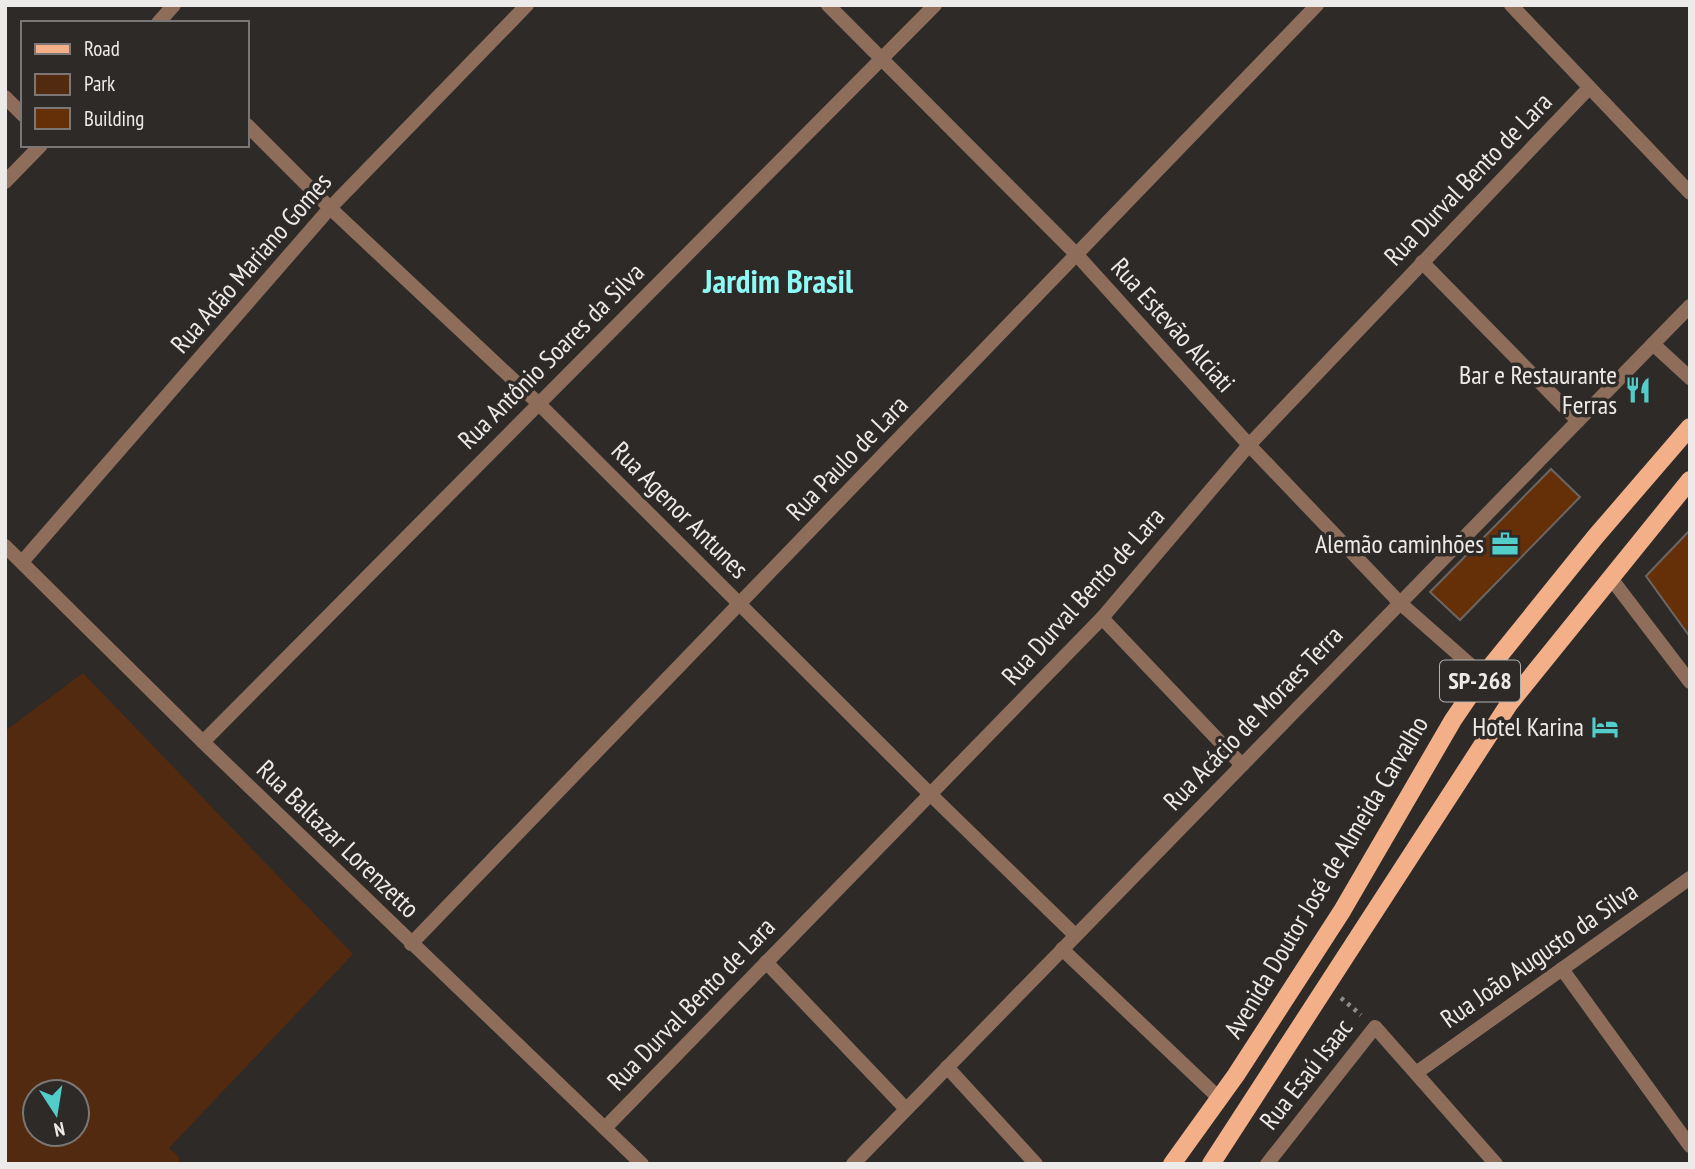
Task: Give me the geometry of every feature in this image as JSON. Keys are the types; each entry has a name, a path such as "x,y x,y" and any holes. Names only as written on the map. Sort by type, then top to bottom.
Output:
{"main road":[{"name":"Avenida Doutor José de Almeida Carvalho","path":"1172,1164 1220,1099 1342,911 1439,743 1483,676 1596,536 1690,427"},
{"name":"Avenida Doutor José de Almeida Carvalho","path":"1211,1164 1509,704 1690,480"}],"street":[{"path":"160,21 174,5"},
{"name":"Rua Adão Mariano Gomes","path":"22,562 330,208 527,5"},
{"name":"Rua Estevão Alciati","path":"828,5 1077,255 1250,445 1400,603 1483,676"},
{"name":"Rua Antônio Soares da Silva","path":"202,742 935,5"},
{"name":"Rua Paulo de Lara","path":"411,944 1317,5"},
{"path":"1511,5 1588,89 1690,193"},
{"name":"Rua Durval Bento de Lara","path":"605,1128 1102,618 1250,445 1588,89"},
{"path":"5,97 21,113"},
{"name":"Rua Agenor Antunes","path":"248,126 330,208 538,403 930,794 1076,935"},
{"path":"5,182 39,147"},
{"path":"1422,262 1578,421"},
{"name":"Rua Acácio de Moraes Terra","path":"853,1164 1690,306"},
{"path":"1653,344 1690,378"},
{"name":"Rua Baltazar Lorenzetto","path":"5,546 202,742 642,1164"},
{"path":"1610,577 1690,682"},
{"path":"1102,618 1242,765"},
{"name":"Rua João Augusto da Silva","path":"1416,1073 1690,878"},
{"path":"1062,949 1220,1099"},
{"path":"766,962 906,1108"},
{"path":"1562,969 1690,1146"},
{"name":"Rua Esaú Isaac","path":"1267,1164 1375,1027 1496,1164"},
{"path":"947,1067 1036,1164"}],"path":[{"path":"1326,985 1375,1027"}],"green space":[{"path":"83,673 353,954 169,1148 178,1156 180,1164 5,1164 5,731"}],"building":[{"name":"Alemão caminhões","path":"1551,469 1580,497 1460,620 1430,592"},
{"path":"1690,530 1690,637 1646,576"}],"place":[{"name":"Bar e Restaurante Ferras","path":"1638,390"},
{"name":"Alemão caminhões","path":"1505,544"},
{"name":"Hotel Karina","path":"1605,727"}],"district":[{"name":"Jardim Brasil","path":"778,281"}]}
